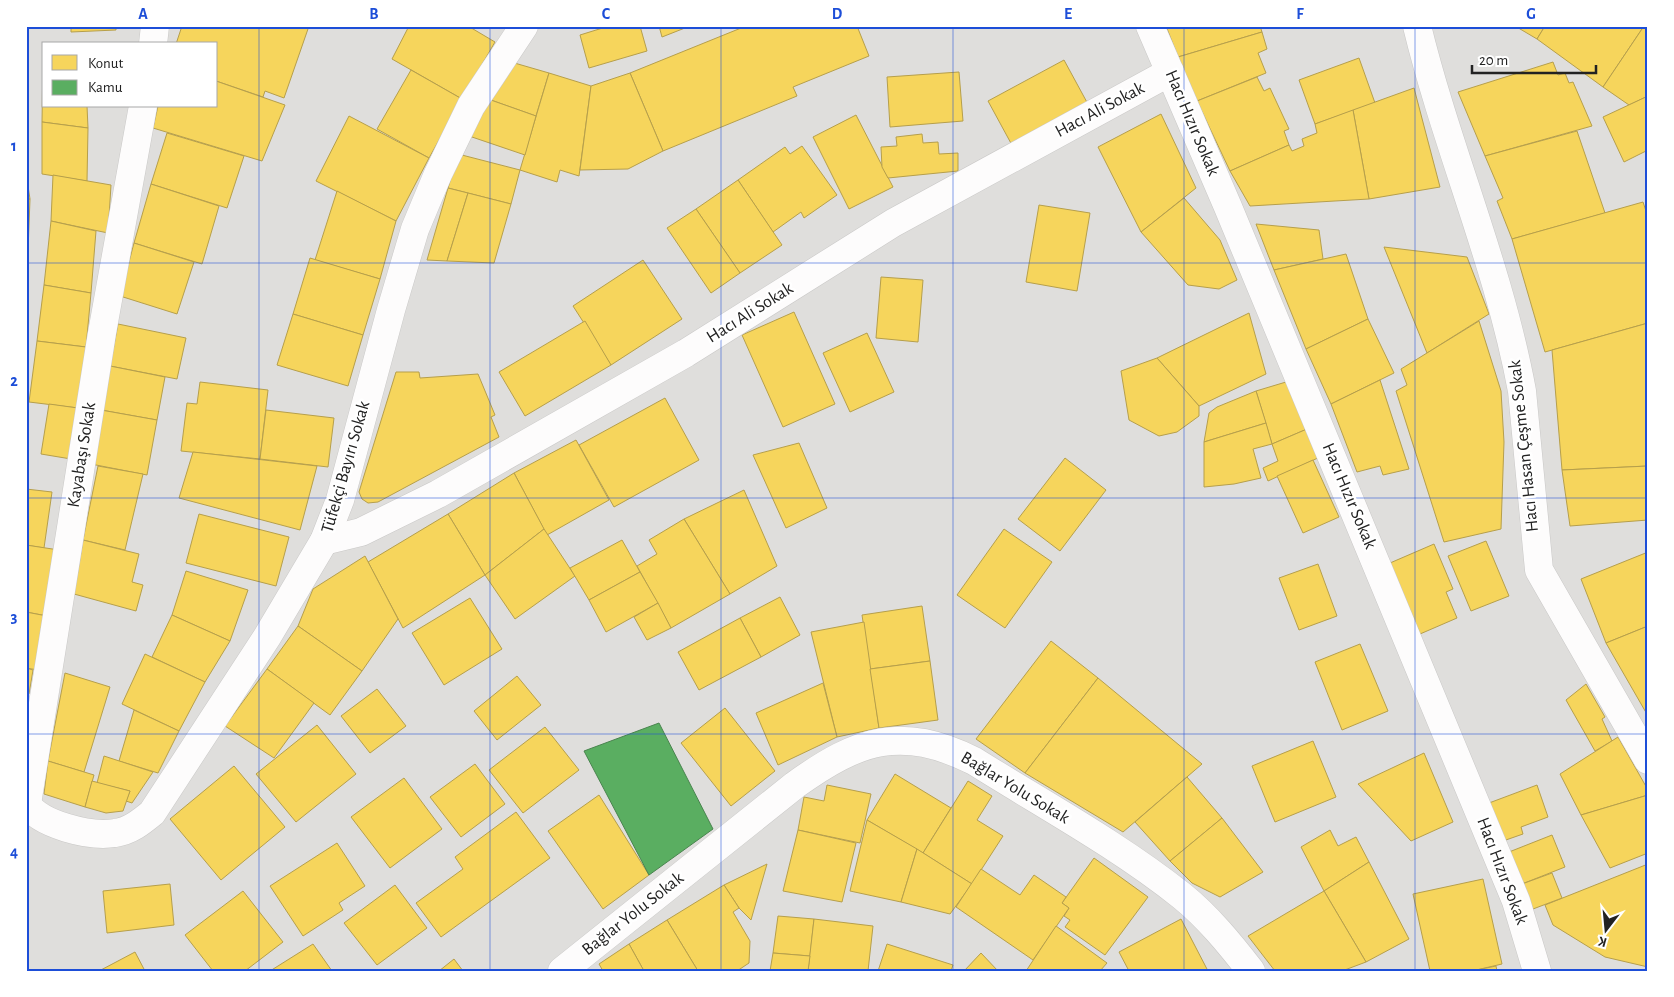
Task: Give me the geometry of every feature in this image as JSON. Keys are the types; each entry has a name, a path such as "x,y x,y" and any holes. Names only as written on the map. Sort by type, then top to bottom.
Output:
{"street":[{"path":"154,42 155,26"},
{"name":"Tüfekçi Bayırı Sokak","path":"26,803 40,818 51,823 102,834 126,830 140,823 152,813 267,637 324,541 340,500 385,329 415,229 438,174 471,106 524,26"},
{"name":"Hacı Hızır Sokak","path":"1150,26 1516,901 1537,971"},
{"name":"Hacı Hasan Çeşme Sokak","path":"1418,26 1483,240 1517,363 1522,391 1539,570 1648,760"},
{"name":"Hacı Ali Sokak","path":"324,541 361,532 438,494 686,353 892,223 1170,72"},
{"name":"Kayabaşı Sokak","path":"26,803 102,333 143,108"},
{"name":"Bağlar Yolu Sokak","path":"562,971 795,785 828,761 870,744 898,740 925,742 950,749 974,761 1126,857 1182,896 1220,933 1252,971"}],"shaded area":[{"path":"26,26 1648,26 1648,971 26,971"}],"building: Konut":[{"path":"71,26 116,26 116,30 71,32"},
{"path":"182,26 309,26 284,98 265,91 263,97 218,82 218,42 177,42"},
{"path":"409,26 468,26 495,42 462,99 392,59"},
{"path":"609,26 640,26 647,51 589,68 580,35"},
{"path":"659,26 690,26 662,37"},
{"path":"746,26 857,26 869,56 793,87 797,96 663,151 630,73"},
{"path":"1166,26 1260,26 1262,32 1178,57"},
{"path":"1515,26 1545,26 1537,39"},
{"path":"1545,26 1644,26 1603,87 1537,39"},
{"path":"1644,26 1648,26 1648,96 1629,105 1603,87"},
{"path":"1262,32 1267,49 1258,53 1266,73 1197,101 1178,57"},
{"path":"1359,58 1375,103 1315,124 1299,80"},
{"path":"1064,60 1089,106 1013,147 988,101"},
{"path":"511,62 549,73 536,116 488,99"},
{"path":"1553,62 1558,75 1565,73 1569,83 1573,82 1592,126 1485,156 1458,92"},
{"path":"411,70 462,99 429,158 377,129"},
{"path":"959,72 963,121 890,127 887,77"},
{"path":"549,73 591,86 579,176 560,170 557,182 520,170"},
{"path":"630,73 663,151 628,169 580,170 591,86"},
{"path":"1257,77 1264,91 1270,88 1289,129 1284,131 1289,145 1230,171 1197,101"},
{"path":"218,82 285,105 262,161 153,128 158,108 218,108"},
{"path":"1414,88 1440,187 1369,199 1353,110"},
{"path":"1648,96 1648,150 1624,162 1603,117"},
{"path":"488,99 536,116 525,155 469,136"},
{"path":"42,108 87,108 88,128 42,122"},
{"path":"1353,110 1369,199 1250,206 1230,171 1289,145 1292,151 1304,146 1302,139 1317,133 1315,124"},
{"path":"1161,114 1196,188 1141,232 1098,147"},
{"path":"856,115 893,187 849,209 813,137"},
{"path":"349,116 429,158 396,221 316,181"},
{"path":"42,122 88,128 87,181 42,174"},
{"path":"1577,131 1605,213 1512,239 1497,201 1503,198 1485,156"},
{"path":"167,133 244,156 227,208 151,184"},
{"path":"922,134 923,143 938,142 939,154 958,153 958,171 888,178 882,167 881,147 897,146 896,137"},
{"path":"802,146 837,195 804,218 801,212 773,232 738,180 785,147 790,154"},
{"path":"458,154 520,170 511,204 448,188"},
{"path":"26,173 30,199 26,200"},
{"path":"53,175 111,185 108,233 51,221"},
{"path":"738,180 782,245 740,273 696,209"},
{"path":"151,184 219,206 202,264 134,243"},
{"path":"448,188 468,193 447,261 427,260"},
{"path":"337,191 396,221 380,279 315,260"},
{"path":"468,193 511,204 494,263 447,261"},
{"path":"1184,198 1220,240 1237,280 1219,289 1188,285 1141,232"},
{"path":"30,199 27,277 26,277 26,200"},
{"path":"1643,202 1648,217 1648,323 1545,352 1512,239"},
{"path":"1039,205 1090,213 1077,291 1026,282"},
{"path":"696,209 740,273 711,293 667,228"},
{"path":"51,221 96,231 91,293 44,285"},
{"path":"1256,224 1319,230 1323,259 1274,270"},
{"path":"134,243 194,262 177,314 120,296"},
{"path":"1384,247 1467,257 1489,314 1427,353"},
{"path":"1346,254 1368,319 1306,349 1274,270"},
{"path":"310,258 380,279 363,335 293,314"},
{"path":"643,260 682,319 611,365 573,306"},
{"path":"881,277 923,280 918,342 876,338"},
{"path":"44,285 91,293 86,347 37,341"},
{"path":"794,312 835,404 783,427 742,335"},
{"path":"1249,313 1266,374 1199,406 1157,358"},
{"path":"293,314 363,335 348,386 277,365"},
{"path":"1368,319 1394,373 1331,404 1306,349"},
{"path":"585,321 611,365 525,416 499,372"},
{"path":"1479,321 1501,391 1504,442 1501,529 1444,542 1396,391 1407,385 1401,369"},
{"path":"1648,323 1648,466 1562,470 1552,350"},
{"path":"118,324 186,338 177,379 110,366"},
{"path":"867,333 894,392 850,412 823,353"},
{"path":"37,341 86,347 78,408 29,402"},
{"path":"1157,358 1199,406 1199,416 1177,432 1159,436 1129,420 1121,371"},
{"path":"110,366 165,377 157,420 101,410"},
{"path":"396,372 419,372 420,378 478,374 495,415 491,417 499,437 378,502 368,503 362,499 359,492"},
{"path":"1380,380 1409,469 1383,475 1380,466 1357,472 1331,404"},
{"path":"200,382 268,390 260,459 181,451 187,403 197,404"},
{"path":"1286,382 1307,429 1272,444 1256,391"},
{"path":"1256,391 1266,423 1204,442 1209,413 1217,407"},
{"path":"665,398 699,460 614,507 579,445"},
{"path":"49,404 78,408 71,459 41,454"},
{"path":"101,410 157,420 147,475 91,464"},
{"path":"266,410 334,418 328,467 260,459"},
{"path":"1266,423 1272,444 1253,449 1261,478 1234,484 1204,487 1204,442"},
{"path":"1307,429 1320,457 1268,481 1263,468 1278,461 1272,444"},
{"path":"576,440 609,500 547,535 514,473"},
{"path":"799,443 827,508 786,528 753,455"},
{"path":"193,452 317,466 300,530 179,498"},
{"path":"1065,458 1106,490 1060,551 1018,519"},
{"path":"1313,460 1339,517 1303,533 1277,476"},
{"path":"98,466 143,474 125,550 83,540"},
{"path":"1648,466 1648,520 1570,526 1562,470"},
{"path":"514,473 544,529 485,575 448,514"},
{"path":"26,489 52,492 44,548 26,545"},
{"path":"744,490 777,566 730,594 684,519"},
{"path":"199,514 289,537 276,586 186,563"},
{"path":"448,514 485,575 403,628 368,562"},
{"path":"684,519 730,594 671,628 637,566 657,554 649,540"},
{"path":"544,529 575,576 515,619 485,575"},
{"path":"1004,529 1052,562 1005,628 957,595"},
{"path":"83,540 139,554 132,582 143,585 136,611 74,594"},
{"path":"622,540 640,572 589,600 570,568"},
{"path":"1486,541 1509,596 1471,611 1448,556"},
{"path":"1434,544 1453,589 1446,592 1457,618 1420,634 1390,563"},
{"path":"26,545 59,550 47,616 26,612"},
{"path":"1648,552 1648,626 1606,643 1581,579"},
{"path":"365,556 398,619 362,671 298,626 313,589"},
{"path":"1318,564 1337,616 1299,630 1279,578"},
{"path":"186,571 248,590 230,641 172,615"},
{"path":"640,572 658,603 606,632 589,600"},
{"path":"780,597 800,635 761,657 740,618"},
{"path":"470,598 502,649 444,685 412,633"},
{"path":"658,603 671,628 647,640 634,617"},
{"path":"922,606 930,661 870,669 862,615"},
{"path":"26,612 47,616 38,670 26,668"},
{"path":"172,615 230,641 205,682 152,657"},
{"path":"740,618 761,657 699,690 678,652"},
{"path":"864,622 879,728 837,737 811,632"},
{"path":"298,626 362,671 330,715 267,669"},
{"path":"1648,626 1648,716 1606,643"},
{"path":"1051,641 1098,678 1025,773 976,739"},
{"path":"1360,644 1388,711 1342,730 1315,662"},
{"path":"145,654 205,682 179,731 122,704"},
{"path":"930,661 938,720 879,728 870,669"},
{"path":"26,668 33,670 29,694 26,693"},
{"path":"267,669 314,703 274,758 225,726"},
{"path":"65,673 110,687 84,772 48,761"},
{"path":"517,676 541,705 497,740 474,711"},
{"path":"1098,678 1202,764 1123,832 1025,773"},
{"path":"823,683 837,737 778,765 756,713"},
{"path":"1586,684 1605,717 1602,719 1612,741 1595,751 1566,700"},
{"path":"377,689 406,726 370,753 341,716"},
{"path":"725,708 775,771 731,806 681,743"},
{"path":"134,710 179,731 158,773 119,761"},
{"path":"317,725 356,774 296,822 256,774"},
{"path":"545,727 579,770 523,813 489,770"},
{"path":"1618,737 1648,790 1648,795 1581,815 1560,774"},
{"path":"1313,741 1336,797 1275,822 1252,766"},
{"path":"1424,753 1453,822 1411,841 1358,784"},
{"path":"104,756 153,772 132,803 126,801 130,791 97,783"},
{"path":"48,761 94,775 85,807 44,794"},
{"path":"475,764 505,804 461,837 430,797"},
{"path":"234,766 285,827 221,880 170,819"},
{"path":"895,774 951,808 923,853 867,820"},
{"path":"1187,777 1222,818 1170,861 1135,822"},
{"path":"404,778 442,829 390,868 351,817"},
{"path":"92,781 130,791 123,811 106,813 85,807"},
{"path":"968,781 992,796 977,820 1003,836 972,884 923,853"},
{"path":"827,785 871,794 860,843 798,830 804,797 824,801"},
{"path":"1537,785 1548,817 1521,827 1523,834 1503,841 1489,803"},
{"path":"599,795 649,875 603,909 548,831"},
{"path":"1648,795 1648,853 1610,868 1581,815"},
{"path":"516,812 550,858 441,937 416,903 463,869 455,857"},
{"path":"1222,818 1263,872 1220,897 1192,883 1170,861"},
{"path":"867,820 917,849 901,902 850,891"},
{"path":"798,830 856,843 842,902 783,891"},
{"path":"1330,830 1338,846 1356,837 1369,862 1324,891 1301,847"},
{"path":"1552,835 1565,867 1522,884 1509,852"},
{"path":"337,843 365,886 339,903 343,910 303,936 270,886"},
{"path":"917,849 972,884 950,914 901,902"},
{"path":"1094,858 1148,897 1105,955 1065,927 1070,920 1064,916 1069,908 1062,903"},
{"path":"1369,862 1409,939 1366,962 1324,891"},
{"path":"767,864 751,920 739,908 724,885"},
{"path":"1648,864 1648,967 1605,957 1553,925 1545,905"},
{"path":"981,869 1020,895 1034,875 1066,897 1062,903 1069,908 1033,960 956,907"},
{"path":"1552,873 1562,898 1533,909 1522,884"},
{"path":"1483,879 1502,964 1472,971 1430,971 1413,894"},
{"path":"170,884 174,925 107,933 103,891"},
{"path":"395,885 427,928 377,965 344,923"},
{"path":"724,885 739,908 733,912 750,941 749,963 737,971 698,971 667,920"},
{"path":"243,891 283,942 245,971 213,971 185,935"},
{"path":"1324,891 1366,962 1342,971 1275,971 1248,936"},
{"path":"778,916 814,919 810,956 773,953"},
{"path":"814,919 873,926 868,971 808,971"},
{"path":"1181,919 1208,971 1129,971 1119,952"},
{"path":"667,920 698,971 644,971 629,944"},
{"path":"1056,926 1107,963 1100,971 1026,971"},
{"path":"313,944 332,971 270,971"},
{"path":"629,944 644,971 603,971 599,964"},
{"path":"887,944 953,965 951,971 878,971"},
{"path":"135,952 145,971 99,971"},
{"path":"773,953 810,956 808,971 770,971"},
{"path":"981,953 998,971 964,971"},
{"path":"454,959 463,971 439,971"},
{"path":"1496,966 1497,971 1472,971"}],"building: Kamu":[{"path":"659,723 713,829 649,875 584,751"}]}
